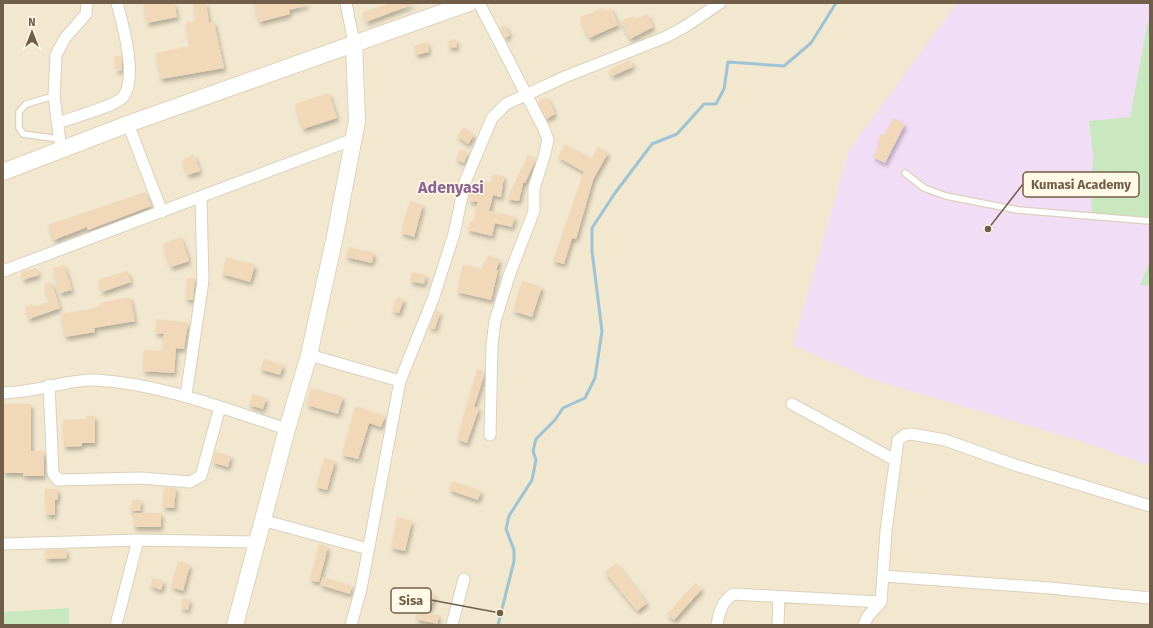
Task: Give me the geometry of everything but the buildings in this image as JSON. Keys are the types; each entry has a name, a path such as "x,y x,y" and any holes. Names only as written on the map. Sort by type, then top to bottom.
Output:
{"street":[{"path":"60,144 54,96 56,55 65,38 86,14 87,3"},
{"path":"58,123 114,103 123,97 128,88 130,73 117,3"},
{"path":"235,625 262,520 309,355 354,139 357,114 354,43 346,3"},
{"path":"3,172 60,144 128,124 469,3"},
{"path":"479,3 525,95 544,129 548,140 534,188 534,211 510,273 494,321 490,435"},
{"path":"351,625 361,589 400,381 433,298 454,234 465,182 492,118 506,104 567,76 666,37 686,26 720,3"},
{"path":"128,124 162,212"},
{"path":"3,271 201,198 354,139"},
{"path":"186,396 203,281 201,198"},
{"path":"309,355 400,381"},
{"path":"3,393 30,390 70,381 96,380 136,385 186,396 287,429"},
{"path":"49,385 53,473 58,480 141,478 190,482 197,479 201,476 220,407"},
{"path":"792,404 895,460"},
{"path":"864,625 868,616 881,602 895,460 898,440 905,435 912,434 945,440 1015,465 1150,506"},
{"path":"262,520 368,549"},
{"path":"3,544 138,540 256,542"},
{"path":"116,625 138,540"},
{"path":"883,576 1050,588 1150,598"},
{"path":"452,625 464,579"},
{"path":"717,625 719,613 725,600 734,594 881,602"},
{"path":"778,625 779,597"}],"lane":[{"path":"54,96 26,104 18,112 19,128 23,134 60,144"},
{"path":"905,173 924,188 946,196 1018,210 1150,221"}],"shaded area":[{"path":"3,3 1150,3 1150,625 3,625"},
{"path":"957,3 1150,3 1150,466 1084,442 871,379 793,345 849,150"}],"green space":[{"path":"1150,20 1150,220 1091,217 1093,154 1089,121 1130,117 1147,25"},
{"path":"1150,261 1150,286 1140,285"},
{"path":"69,608 69,625 3,625 3,612"}],"waterway":[{"path":"498,625 514,561 514,550 506,529 509,516 532,480 536,460 533,451 536,439 555,420 563,408 585,398 595,378 602,331 592,251 592,228 615,193 652,144 677,134 704,104 716,104 724,89 728,62 784,66 811,43 836,3"}],"place":[{"name":"Kumasi Academy","path":"988,229"},
{"name":"Sisa","path":"500,613"}],"district":[{"name":"Adenyasi","path":"451,187"}]}
